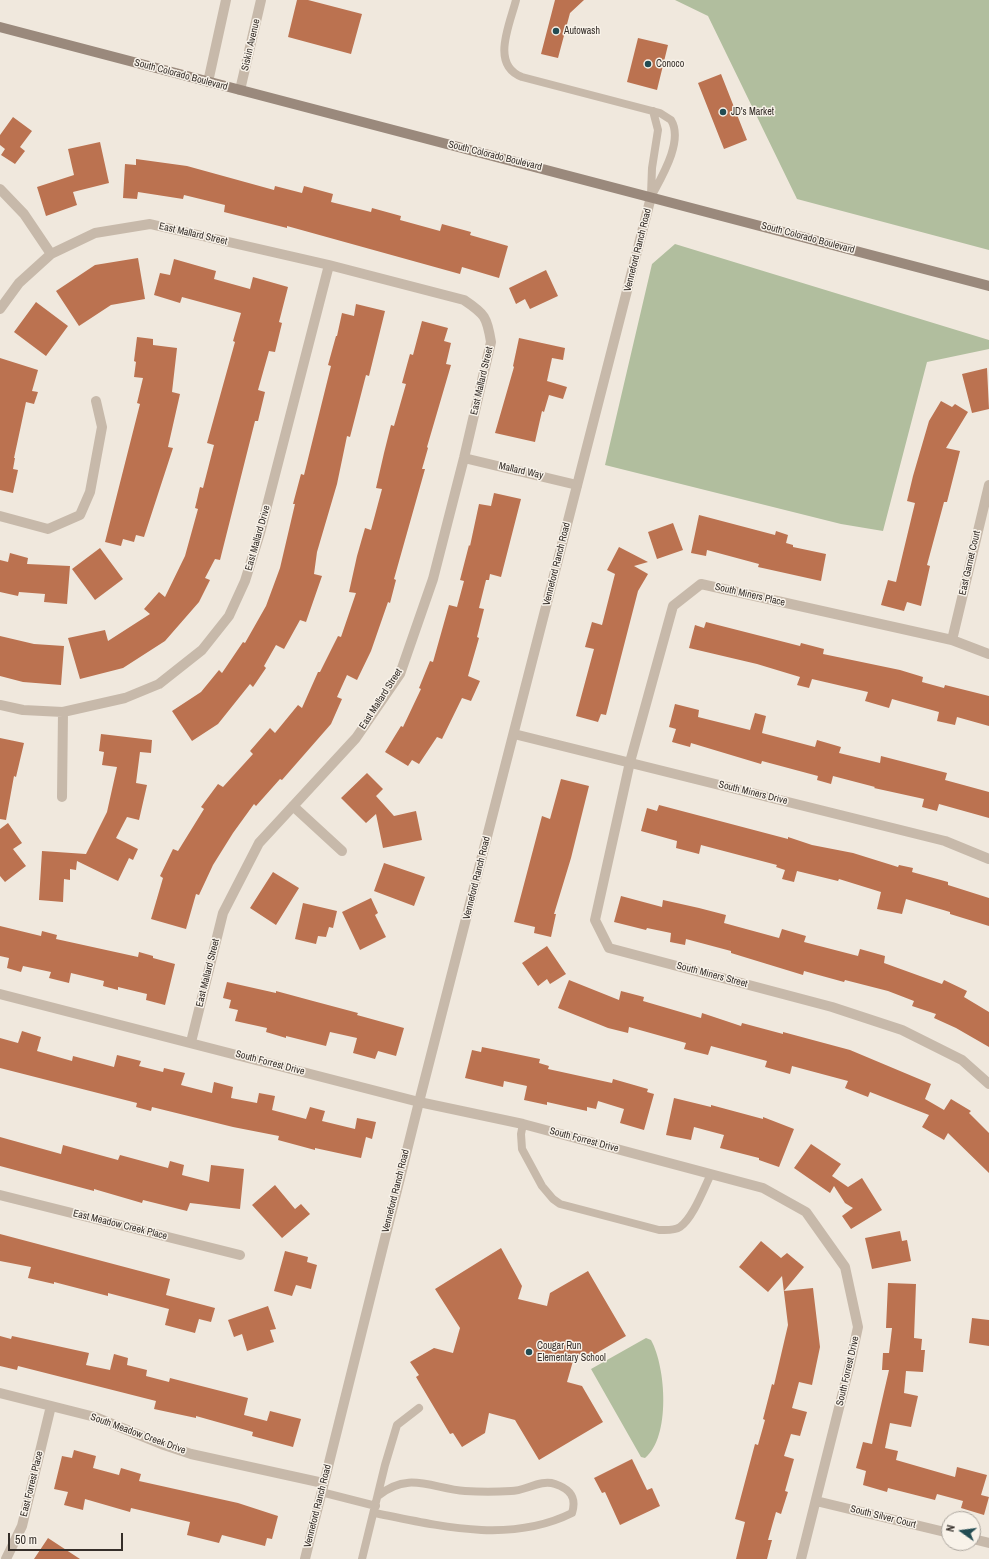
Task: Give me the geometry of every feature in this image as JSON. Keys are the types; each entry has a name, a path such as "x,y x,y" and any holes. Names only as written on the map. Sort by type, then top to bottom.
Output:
{"main road":[{"name":"South Colorado Boulevard","path":"0,27 989,286"}],"street":[{"path":"208,82 226,0"},
{"name":"Siskin Avenue","path":"240,90 261,0"},
{"path":"0,188 24,214 51,254"},
{"name":"Venneford Ranch Road","path":"305,1559 419,1102 651,197"},
{"name":"East Mallard Street","path":"0,309 19,283 51,254 95,233 150,224 329,265 464,300 482,312 488,328 490,342 464,458 433,579 400,674 356,738 259,843 223,914 191,1042"},
{"name":"East Mallard Drive","path":"0,704 23,710 63,712 125,698 159,684 202,650 228,616 245,581 260,533 329,265"},
{"path":"0,516 48,529 80,515 90,492 102,427 96,401"},
{"name":"Mallard Way","path":"464,458 577,485"},
{"name":"East Garnet Court","path":"952,640 989,485"},
{"name":"South Miners Place","path":"630,762 673,606 701,584 952,640 989,654"},
{"path":"62,797 63,712"},
{"name":"South Miners Drive","path":"514,734 945,841 989,859"},
{"name":"South Miners Street","path":"630,762 595,920 609,948 832,1007 902,1030 962,1060 989,1084"},
{"path":"293,806 342,851"},
{"name":"South Forrest Drive","path":"0,994 419,1102 523,1124 712,1174 763,1188 806,1212 845,1267 858,1327 801,1559"},
{"name":"East Meadow Creek Place","path":"0,1196 240,1255"},
{"name":"South Meadow Creek Drive","path":"0,1393 96,1417 164,1445 191,1454 322,1488"},
{"name":"East Forrest Place","path":"6,1559 22,1526 51,1406"},
{"name":"South Silver Court","path":"816,1501 941,1531"}],"lane":[{"path":"516,0 504,50 505,60 510,70 522,77 653,111 664,115 671,120 675,134 669,162 651,197"},
{"path":"651,197 652,168 658,130 653,111"},
{"path":"523,1124 521,1134 522,1149 542,1186 560,1204 659,1230 669,1230 680,1227 687,1219 712,1174"},
{"path":"362,1559 385,1465 397,1425 420,1408"},
{"path":"322,1488 375,1509 456,1529 478,1530 532,1527 572,1513 575,1505 574,1497 568,1490 554,1483 547,1482 516,1491 482,1492 464,1491 409,1481 387,1488 378,1496"}],"green space":[{"path":"675,0 989,0 989,250 797,199 708,16"},
{"path":"675,244 989,340 989,349 927,362 883,531 841,524 605,465 652,264"},
{"path":"646,1338 651,1340 656,1352 663,1384 663,1401 659,1434 653,1448 645,1458 641,1457 591,1369"}],"building":[{"path":"297,0 308,0 362,14 351,54 288,37"},
{"name":"Autowash","path":"555,0 584,0 570,13 558,58 541,54"},
{"name":"Conoco","path":"638,38 668,45 657,90 627,82"},
{"name":"JD's Market","path":"721,74 747,140 724,149 698,83"},
{"path":"13,117 32,131 20,147 25,151 15,164 1,155 5,149 0,145 0,135"},
{"path":"100,142 109,183 73,192 77,205 46,216 37,187 74,175 68,149"},
{"path":"136,159 187,166 274,190 275,186 302,193 304,186 333,194 331,202 371,212 372,208 401,216 400,220 440,231 442,224 471,232 470,235 508,246 499,278 462,267 460,274 287,226 287,228 224,212 225,205 184,195 183,199 138,192 137,199 123,198 125,164 136,165"},
{"path":"138,258 145,299 111,305 79,326 56,291 95,265"},
{"path":"174,259 216,271 214,279 250,289 253,277 288,287 279,322 282,323 275,352 269,351 258,390 265,392 258,421 255,421 220,560 215,559 205,578 210,580 199,602 165,641 123,668 80,679 68,638 105,630 108,641 150,614 144,609 159,592 165,597 185,556 198,509 195,508 200,487 203,488 214,445 207,443 235,342 233,341 241,313 182,297 180,303 154,295 160,273 170,275"},
{"path":"546,270 558,296 530,309 525,299 516,304 509,288"},
{"path":"36,302 68,326 46,356 14,332"},
{"path":"356,304 385,311 369,376 366,375 350,437 347,436 337,484 317,552 314,574 322,576 306,622 300,620 284,649 276,645 264,666 266,668 253,687 250,684 218,724 192,741 172,711 201,692 219,670 222,673 243,642 245,643 266,606 280,568 295,504 293,504 301,474 304,475 331,366 328,365 342,313 354,316"},
{"path":"422,321 448,328 444,341 451,343 446,364 451,365 427,447 422,469 425,469 394,579 396,580 390,603 388,602 371,651 357,680 347,675 337,697 342,699 331,724 282,780 280,779 256,806 254,804 233,833 213,865 199,895 196,894 186,929 151,919 163,878 160,876 173,849 178,851 204,809 201,807 218,784 223,787 253,754 250,751 270,728 275,733 298,705 302,708 318,672 320,672 338,636 341,637 356,593 349,592 357,556 365,528 371,530 382,489 376,488 384,453 391,425 394,426 406,384 402,383 410,354 413,355"},
{"path":"137,337 153,339 153,345 177,348 172,392 180,394 168,447 173,448 144,537 136,535 134,542 123,539 121,546 105,542 140,404 137,403 143,378 134,377"},
{"path":"519,338 565,348 563,360 552,358 547,381 567,387 563,399 549,395 544,412 542,411 535,442 495,433 514,367"},
{"path":"0,358 38,370 32,391 38,392 34,404 26,402 14,458 13,469 18,470 13,493 0,490"},
{"path":"987,368 989,409 972,413 962,374"},
{"path":"941,401 952,407 955,404 968,412 946,448 960,451 947,502 944,502 927,565 930,566 921,606 907,602 904,611 881,605 888,580 896,582 915,503 907,501 913,476 929,421"},
{"path":"494,493 521,499 501,577 490,574 489,580 486,580 479,608 484,609 477,637 479,638 468,676 480,681 471,701 462,698 442,739 437,737 419,764 412,760 408,766 385,752 401,726 403,727 421,689 419,688 430,661 433,662 449,605 457,607 464,581 460,580 469,545 470,546 479,504 491,506"},
{"path":"699,515 775,535 776,531 788,535 786,543 793,545 793,547 826,554 821,581 758,567 759,564 707,550 706,556 691,553"},
{"path":"673,523 683,550 657,559 648,532"},
{"path":"619,547 648,562 634,566 648,574 638,591 606,715 601,714 598,722 576,716 594,649 585,647 592,622 602,625 615,574 607,570"},
{"path":"100,548 123,579 95,600 72,569"},
{"path":"10,553 28,558 27,564 70,566 67,604 44,602 45,594 19,592 18,596 0,592 0,560 8,562"},
{"path":"706,622 800,646 801,643 824,649 823,654 900,670 923,677 922,682 944,688 945,685 989,696 989,726 957,717 955,725 937,721 939,712 892,699 889,708 865,701 868,692 812,679 809,688 797,685 800,677 757,664 689,648 695,625 704,628"},
{"path":"0,636 34,644 64,646 61,685 23,682 0,676"},
{"path":"675,704 699,710 698,717 750,730 755,713 766,716 762,733 815,747 817,740 841,747 839,753 880,763 881,756 947,773 945,780 989,792 989,818 939,804 937,811 922,807 924,799 874,788 875,787 833,776 831,784 817,780 818,776 762,761 761,764 691,743 690,747 672,742 676,729 669,727"},
{"path":"101,734 152,740 151,753 140,752 136,783 147,785 139,820 127,817 116,838 138,849 133,860 129,858 118,881 77,861 76,870 70,869 70,880 64,879 63,902 39,900 42,851 86,854 107,812 117,767 102,765 104,752 99,751"},
{"path":"0,738 24,743 16,777 14,776 6,820 0,819"},
{"path":"367,773 383,789 376,796 394,816 416,811 422,840 383,848 376,814 366,823 341,798"},
{"path":"561,779 589,786 571,858 554,914 556,914 551,937 534,933 535,927 514,922 542,816 550,819"},
{"path":"659,805 788,839 788,837 812,845 853,853 898,867 899,865 913,868 912,872 948,882 948,885 989,898 989,926 950,914 950,912 906,899 902,914 877,909 881,892 839,879 838,881 797,871 794,882 782,879 785,870 776,867 777,865 701,845 699,854 676,848 677,841 641,831 647,808 657,811"},
{"path":"8,823 22,843 13,849 26,866 5,882 0,876 0,829"},
{"path":"384,863 425,877 414,906 374,891"},
{"path":"273,872 299,888 276,925 250,908"},
{"path":"621,896 662,907 663,900 726,915 724,923 779,938 782,929 806,936 804,942 858,956 860,949 885,956 884,963 942,984 944,980 967,991 964,997 989,1012 989,1047 956,1028 934,1018 936,1014 912,1006 914,1001 888,991 845,980 844,982 804,971 803,975 731,953 731,951 686,939 685,945 670,942 671,933 647,928 646,930 614,922"},
{"path":"371,898 378,913 375,915 386,937 360,950 342,912"},
{"path":"303,903 337,911 333,928 329,927 326,937 318,936 316,944 295,939"},
{"path":"0,926 41,936 42,931 57,935 56,939 138,957 139,952 153,956 153,958 175,964 165,1005 146,1000 147,994 118,987 118,990 103,986 104,981 71,973 69,983 49,978 51,972 23,966 21,972 7,968 9,958 0,956"},
{"path":"547,946 566,974 550,984 547,979 538,986 522,963"},
{"path":"569,980 619,1000 621,991 644,997 643,1001 701,1018 702,1013 741,1026 742,1023 783,1034 783,1032 850,1050 931,1084 925,1099 944,1110 951,1099 971,1111 969,1113 989,1133 989,1173 948,1133 944,1140 922,1127 929,1115 870,1092 868,1097 845,1088 848,1081 792,1066 790,1074 765,1067 767,1061 711,1046 708,1055 684,1049 686,1043 629,1027 628,1033 608,1028 558,1008"},
{"path":"227,982 276,993 276,991 358,1013 357,1015 404,1028 396,1056 378,1051 375,1059 353,1053 357,1038 330,1032 326,1046 286,1036 286,1038 266,1032 267,1028 235,1021 238,1010 229,1008 231,1000 223,998"},
{"path":"22,1031 41,1037 37,1051 72,1061 73,1056 114,1067 117,1055 141,1061 139,1066 163,1072 164,1068 185,1073 181,1085 212,1093 214,1082 233,1087 231,1098 257,1103 259,1093 275,1096 272,1110 306,1119 310,1107 325,1111 322,1121 355,1129 357,1118 376,1122 372,1139 366,1137 361,1158 315,1148 315,1150 278,1140 279,1136 233,1127 152,1107 151,1111 136,1107 137,1103 0,1068 0,1038 18,1043"},
{"path":"482,1047 540,1059 539,1063 549,1066 548,1069 612,1083 613,1079 648,1089 647,1092 654,1094 644,1130 620,1123 624,1109 598,1101 596,1109 587,1107 587,1111 547,1102 547,1105 524,1100 527,1086 504,1081 503,1087 465,1078 472,1050 481,1052"},
{"path":"674,1098 711,1107 711,1105 763,1119 763,1117 794,1129 779,1167 759,1160 759,1158 720,1148 724,1135 694,1127 691,1140 666,1135"},
{"path":"0,1137 61,1154 63,1145 118,1160 120,1155 168,1168 170,1161 184,1165 182,1175 209,1182 211,1165 244,1169 240,1209 190,1203 187,1211 143,1200 142,1203 94,1189 94,1191 0,1166"},
{"path":"811,1144 841,1164 832,1176 848,1187 862,1178 882,1210 851,1229 842,1216 853,1208 845,1203 834,1186 830,1193 794,1168"},
{"path":"275,1185 295,1209 301,1204 310,1214 282,1238 252,1205"},
{"path":"900,1231 902,1241 907,1240 911,1261 872,1269 865,1238"},
{"path":"0,1234 170,1279 166,1295 215,1308 211,1322 199,1319 195,1333 165,1325 169,1309 108,1293 108,1296 54,1282 54,1284 28,1278 31,1267 0,1261"},
{"path":"761,1241 781,1258 787,1253 804,1267 784,1291 813,1288 820,1347 812,1385 799,1382 792,1408 807,1412 800,1436 791,1434 784,1456 794,1459 785,1491 788,1492 781,1514 776,1512 768,1540 772,1540 767,1559 736,1559 745,1522 735,1519 755,1444 758,1445 765,1420 763,1419 772,1384 774,1385 788,1325 782,1276 768,1292 739,1267"},
{"path":"501,1248 522,1286 518,1299 547,1306 550,1293 588,1271 626,1336 588,1358 575,1354 567,1382 582,1386 603,1422 539,1460 515,1420 489,1413 485,1433 462,1447 453,1433 450,1434 416,1377 419,1375 410,1362 434,1348 453,1353 460,1328 435,1289"},
{"path":"285,1251 308,1257 307,1262 317,1265 311,1289 296,1285 292,1296 274,1291"},
{"path":"888,1283 916,1284 914,1338 922,1339 921,1350 925,1350 923,1372 906,1371 904,1393 918,1396 911,1427 890,1423 885,1448 898,1451 896,1460 955,1477 957,1467 987,1475 981,1495 989,1497 984,1515 981,1514 981,1511 971,1511 961,1508 963,1501 937,1494 935,1500 888,1488 887,1492 863,1485 866,1471 856,1468 863,1442 872,1444 889,1370 882,1370 883,1353 889,1353 892,1328 886,1328"},
{"path":"268,1306 276,1329 270,1330 274,1342 247,1351 242,1334 234,1337 228,1320"},
{"path":"972,1318 989,1320 989,1346 969,1343"},
{"path":"0,1336 11,1339 12,1336 89,1353 86,1365 110,1370 114,1354 128,1358 127,1365 147,1370 146,1376 169,1382 170,1378 248,1398 244,1415 267,1421 270,1411 301,1419 293,1447 252,1436 253,1432 196,1416 196,1418 154,1409 156,1401 18,1366 17,1370 0,1366"},
{"path":"74,1450 96,1456 93,1468 119,1475 121,1468 141,1474 139,1481 238,1503 278,1516 272,1539 267,1538 265,1546 222,1535 219,1543 187,1535 190,1522 131,1508 130,1512 85,1499 83,1510 64,1505 68,1492 54,1489 62,1456 72,1458"},
{"path":"632,1459 647,1490 652,1488 660,1506 620,1525 605,1492 602,1493 594,1478"},
{"path":"48,1538 80,1559 34,1559"}],"place":[{"name":"Autowash","path":"556,31"},
{"name":"Conoco","path":"648,64"},
{"name":"JD's Market","path":"723,112"},
{"name":"Cougar Run Elementary School","path":"529,1352"}]}
